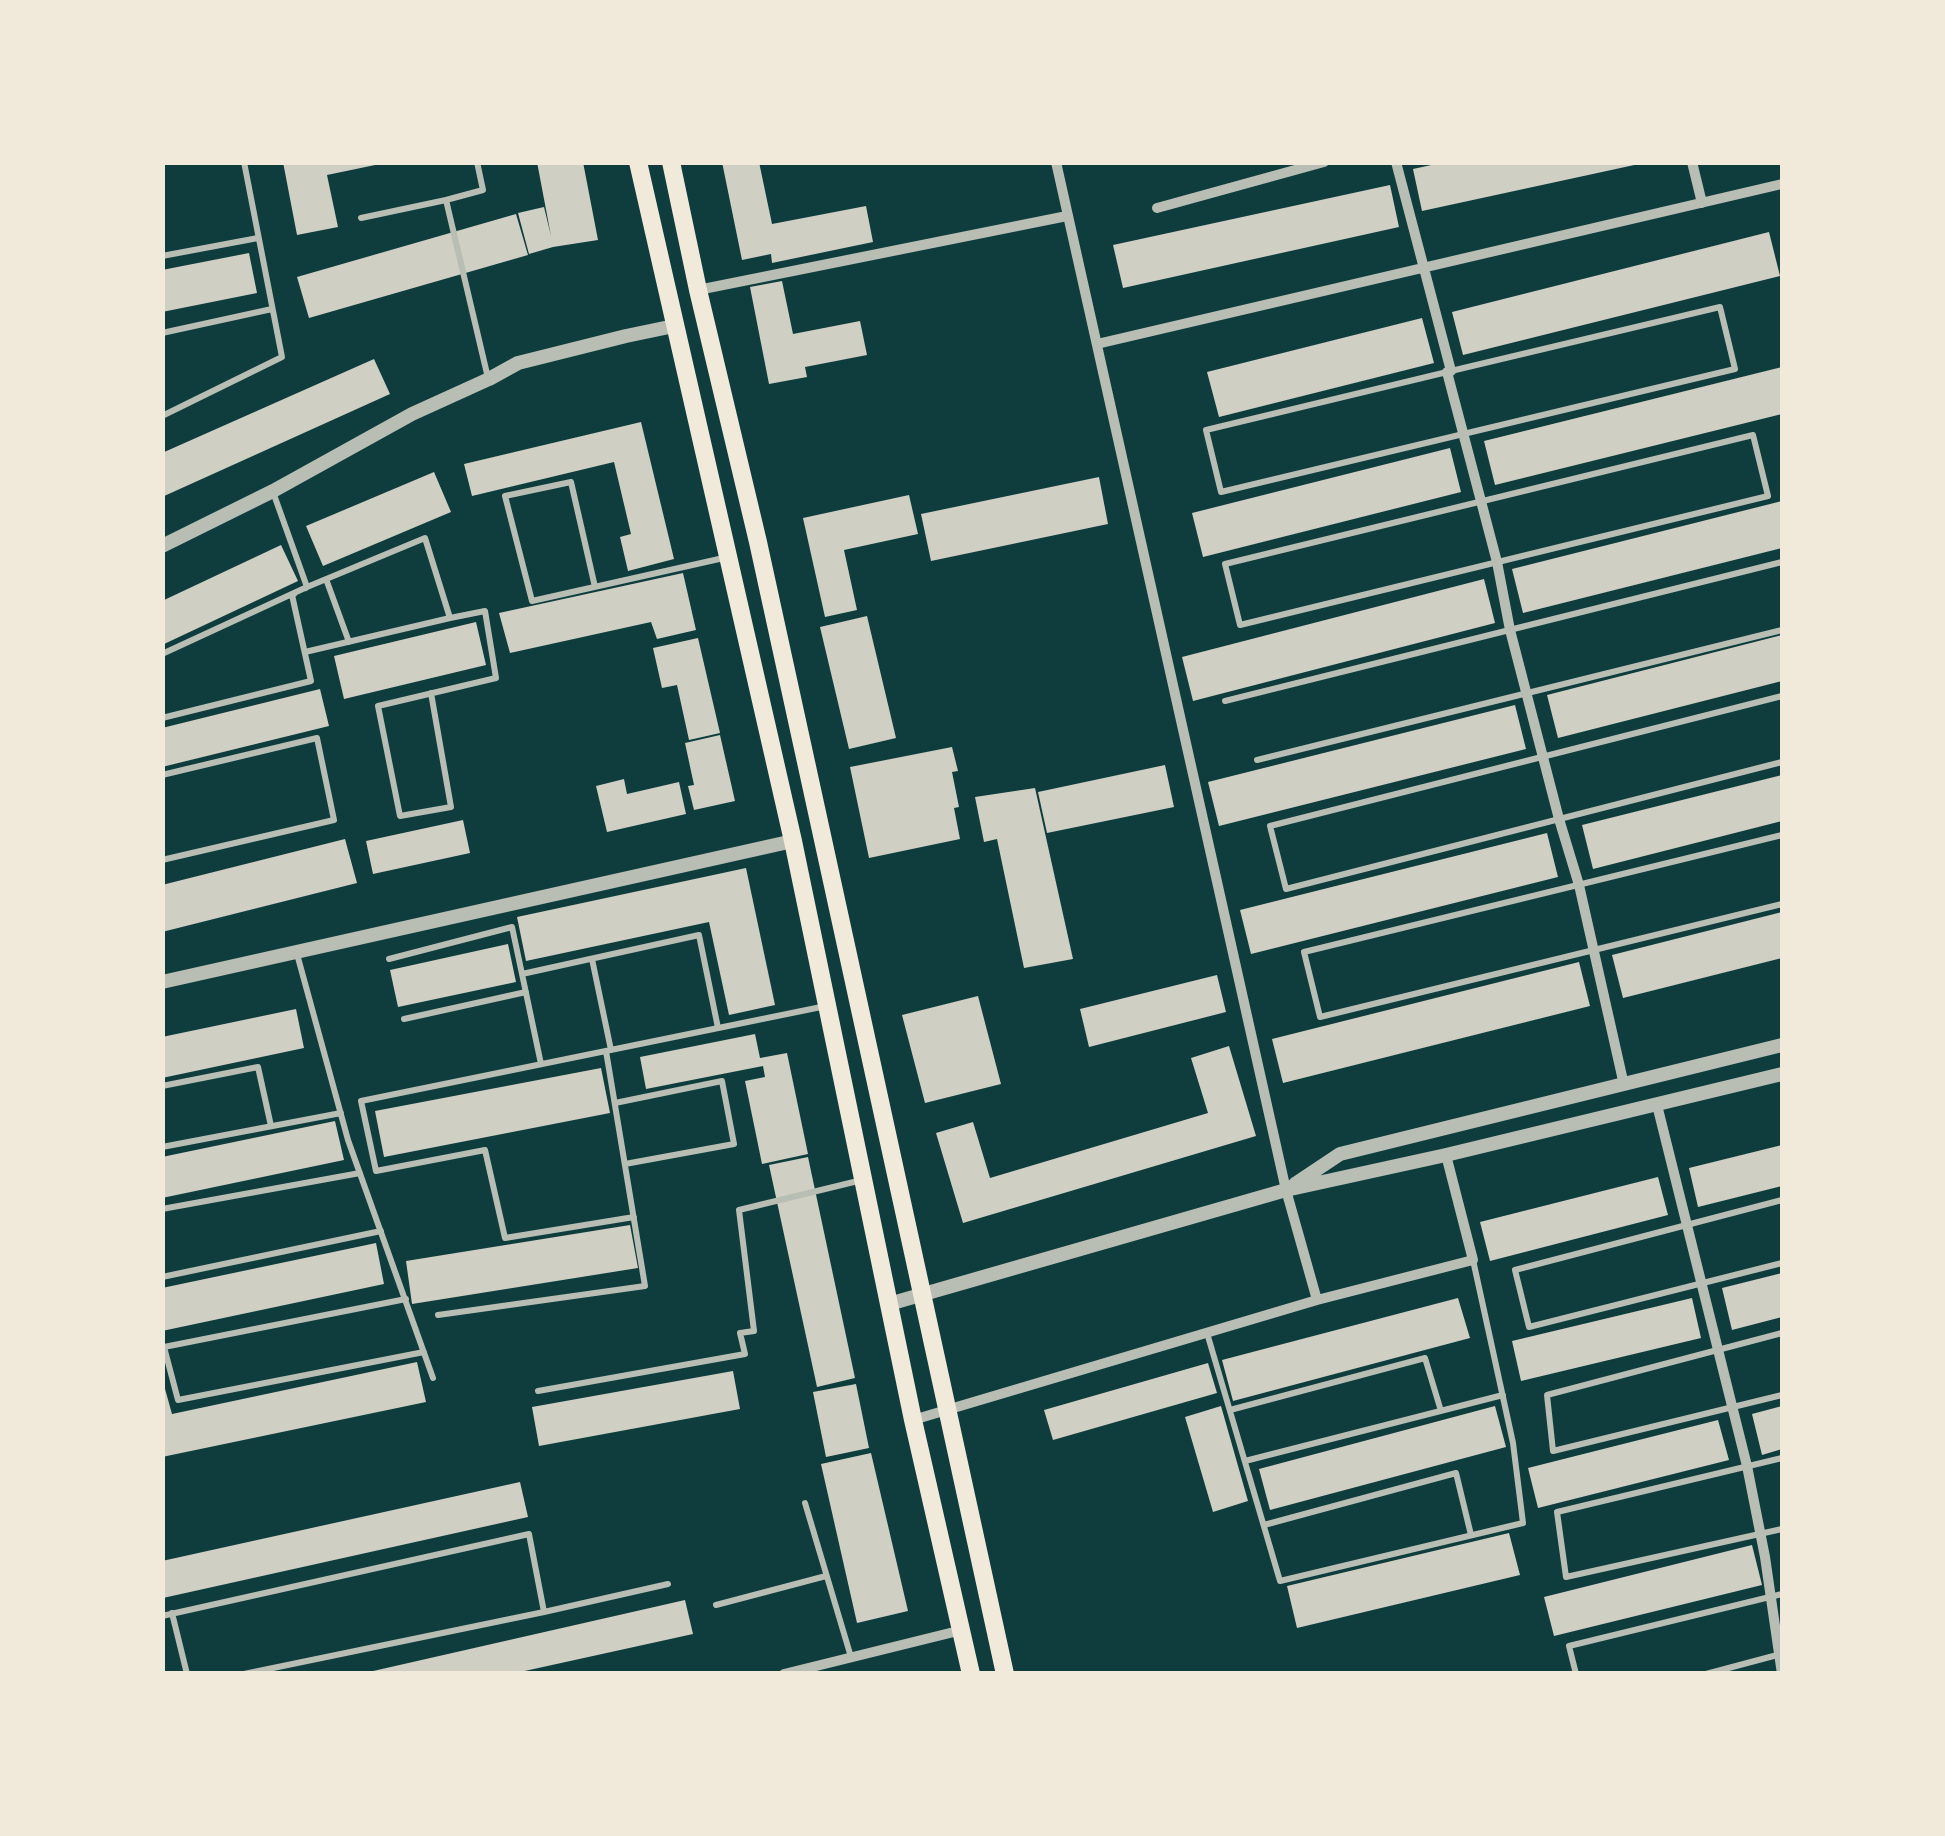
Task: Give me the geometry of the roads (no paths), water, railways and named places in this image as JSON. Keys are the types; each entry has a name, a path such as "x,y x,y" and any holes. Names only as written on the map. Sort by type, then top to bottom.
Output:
{"main road":[{"path":"638,162 794,841 888,1304 971,1674"},
{"path":"671,162 758,542 1004,1674"}],"street":[{"path":"1056,162 1286,1190 1317,1300"},
{"path":"1157,208 1324,162"},
{"path":"1396,162 1497,562 1510,630 1579,885 1624,1085"},
{"path":"1692,162 1702,203"},
{"path":"1097,344 1782,184"},
{"path":"698,290 1068,216"},
{"path":"162,546 273,491 412,414 518,363 674,326"},
{"path":"162,982 794,841"},
{"path":"1286,1190 1340,1154 1782,1045"},
{"path":"888,1304 1286,1190 1782,1074"},
{"path":"1657,1105 1777,1595 1782,1674"},
{"path":"913,1420 1317,1300 1474,1260 1446,1155"},
{"path":"784,1674 962,1630"}],"lane":[{"path":"162,416 282,357 244,162"},
{"path":"361,218 483,190 477,162"},
{"path":"446,200 489,380"},
{"path":"162,256 258,238"},
{"path":"1720,307 1735,369 1463,434 1221,492 1206,430 1720,307"},
{"path":"162,333 272,309"},
{"path":"1753,435 1768,496 1497,562 1240,625 1225,564 1753,435"},
{"path":"595,586 572,482 505,496 532,601 729,556"},
{"path":"273,491 307,587"},
{"path":"162,654 425,538 450,618"},
{"path":"1226,701 1782,562"},
{"path":"326,579 349,642"},
{"path":"162,718 311,681 292,595"},
{"path":"305,652 485,611 496,678 430,693 378,706 400,816 451,807 430,693"},
{"path":"1257,760 1782,630"},
{"path":"1782,696 1270,826 1286,889 1782,762"},
{"path":"162,775 317,738 334,820 162,860"},
{"path":"1782,835 1304,952 1320,1017 1782,904"},
{"path":"389,959 512,927 542,1064"},
{"path":"522,974 699,935 718,1028"},
{"path":"296,952 360,1173 433,1378"},
{"path":"438,1316 646,1286 592,959"},
{"path":"404,1019 526,992"},
{"path":"634,1217 504,1238 485,1150 376,1171 361,1100 827,1006"},
{"path":"162,1086 258,1067 272,1126"},
{"path":"615,1102 722,1081 734,1144 625,1164"},
{"path":"162,1148 341,1113"},
{"path":"162,1210 360,1173"},
{"path":"538,1391 745,1354 740,1333 754,1331 739,1210 863,1180"},
{"path":"1782,1200 1515,1270 1529,1327 1782,1264"},
{"path":"162,1277 382,1231"},
{"path":"1208,1333 1280,1581 1523,1523 1513,1443 1474,1260"},
{"path":"406,1299 164,1347 178,1400 424,1352"},
{"path":"1782,1333 1547,1395 1553,1451 1782,1395"},
{"path":"1230,1410 1425,1358 1441,1411"},
{"path":"1245,1462 1502,1395"},
{"path":"1782,1458 1557,1512 1566,1577 1782,1529"},
{"path":"1264,1525 1456,1473 1471,1535"},
{"path":"804,1503 852,1657"},
{"path":"162,1616 529,1534 544,1612"},
{"path":"716,1605 826,1576"},
{"path":"244,1674 668,1584"},
{"path":"1576,1674 1568,1646 1777,1595"},
{"path":"172,1614 188,1674"},
{"path":"1706,1674 1781,1654"}]}
